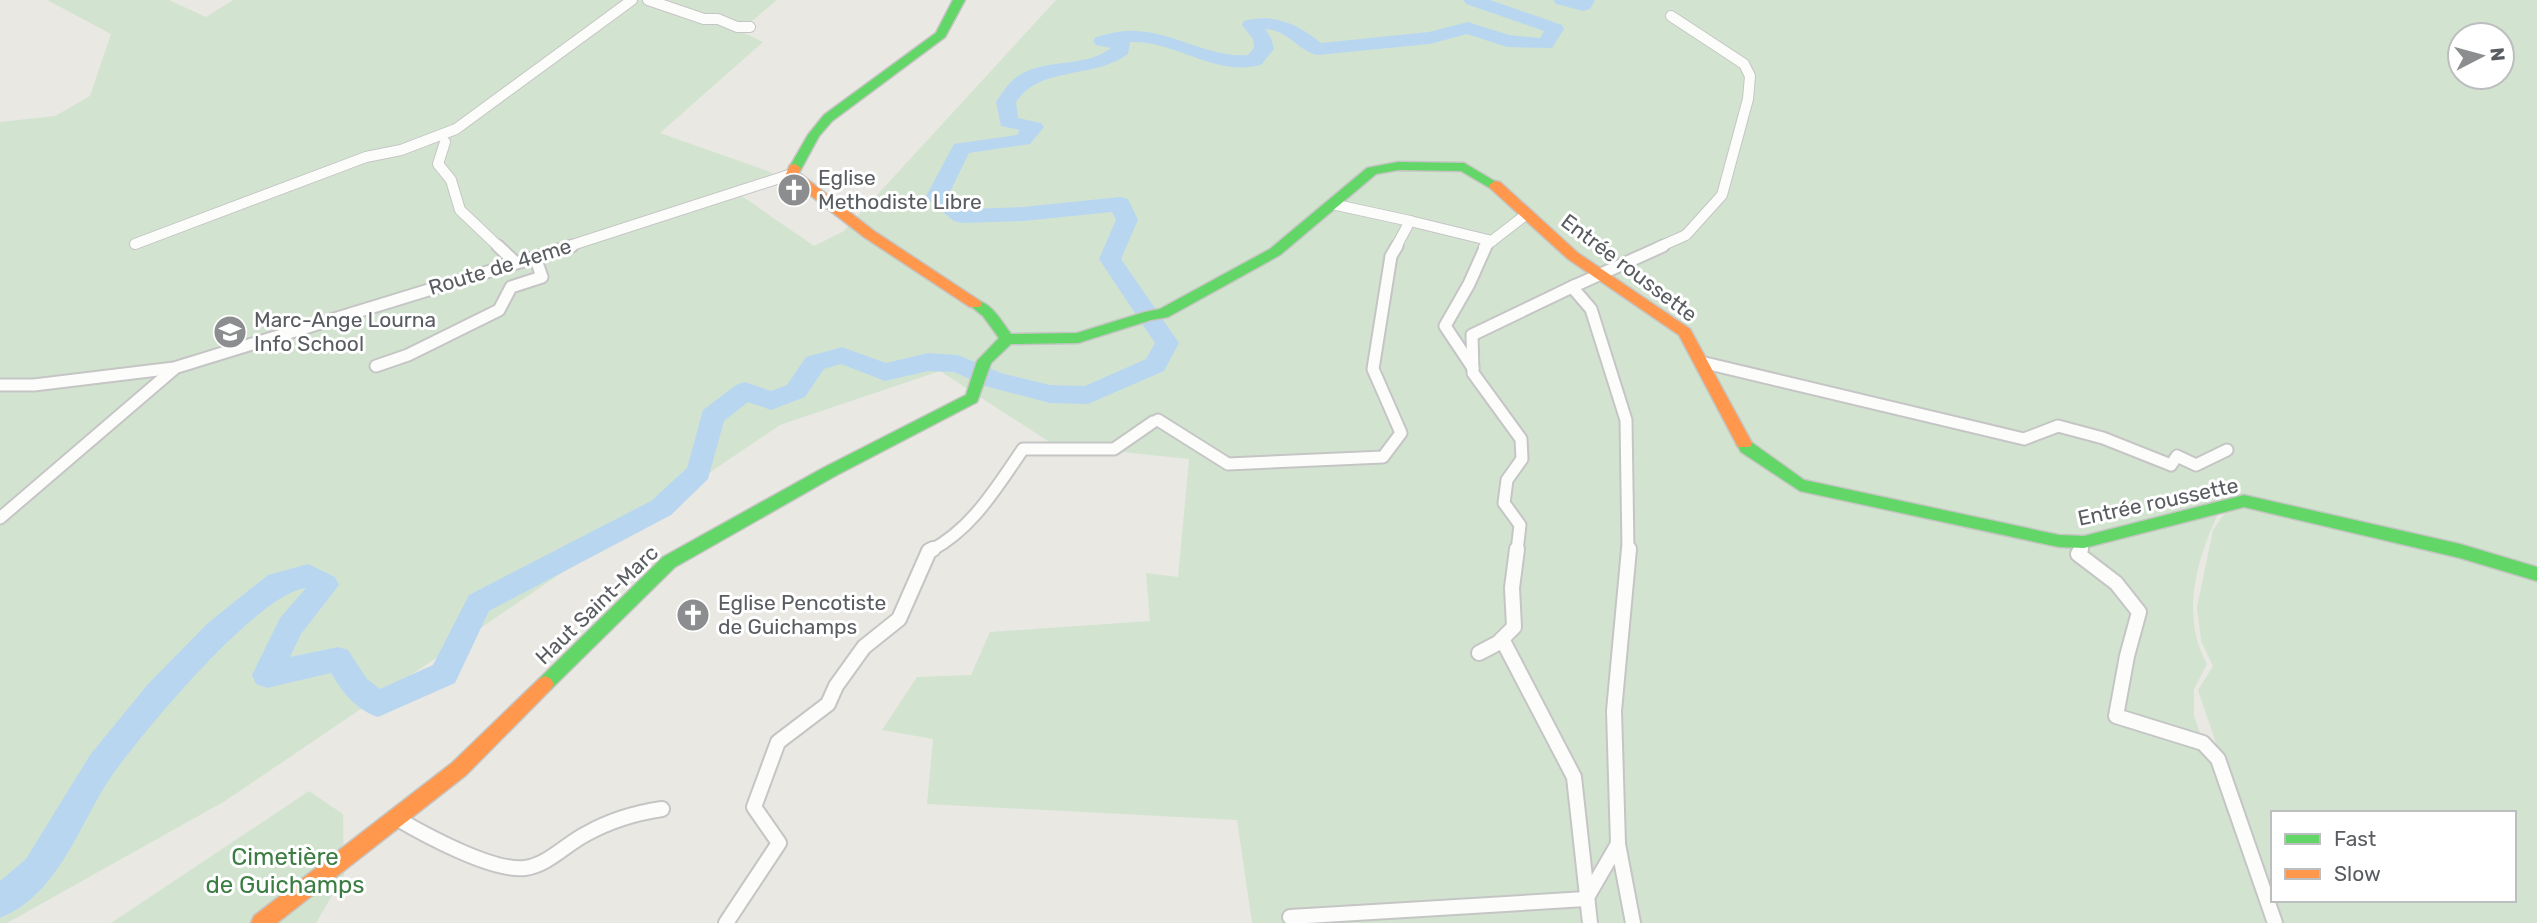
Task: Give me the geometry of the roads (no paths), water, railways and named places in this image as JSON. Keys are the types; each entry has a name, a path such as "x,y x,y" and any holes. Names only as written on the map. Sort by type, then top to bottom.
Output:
{"street":[{"path":"135,244 366,157 401,150 456,129 632,0"},
{"path":"648,0 704,19 718,19 737,27 750,27"},
{"path":"959,0 941,35 828,118 814,135 792,174 869,234 988,313 1007,340"},
{"path":"1479,653 1502,639 1514,627 1512,588 1520,525 1504,503 1507,480 1522,459 1521,439 1473,373 1472,335 1686,235 1722,195 1748,99 1750,76 1745,64 1671,16"},
{"path":"445,142 438,164 451,180 460,210 516,263"},
{"name":"Entrée roussette","path":"1007,340 1078,338 1150,315 1163,314 1275,252 1372,171 1398,166 1464,167 1492,182 1573,256 1685,332 1747,448 1800,485 2059,541 2084,542 2244,501 2460,551 2537,574"},
{"name":"Route de 4eme","path":"0,385 34,386 174,368 516,263 792,174"},
{"path":"1332,204 1492,241"},
{"path":"1473,368 1445,326 1469,284 1484,247 1527,214"},
{"path":"726,923 779,842 754,807 778,743 828,704 863,647 900,618 929,551 947,543 981,506 1023,449 1114,449 1155,421 1228,464 1383,457 1401,433 1373,369 1391,256 1410,221"},
{"path":"376,366 408,355 499,310 511,287 542,277 535,257"},
{"path":"1576,285 1572,287 1591,309 1626,420 1629,545 1614,711 1618,844 1633,923"},
{"name":"Haut Saint-Marc","path":"261,923 460,769 669,562 829,472 972,398 984,361 1007,340"},
{"path":"1701,362 2024,439 2058,426 2103,438 2171,465 2177,456 2196,465 2227,450"},
{"path":"0,518 174,368"},
{"path":"2084,542 2078,554 2116,583 2138,612 2116,716 2203,743 2218,759 2275,923"},
{"path":"1502,639 1574,777 1590,923"},
{"path":"396,818 446,844 504,866 523,869 545,861 579,837 608,823 641,812 662,809"},
{"path":"1586,898 1618,844"},
{"path":"1290,917 1586,898"}],"waterway":[{"path":"0,902 38,870 101,765 159,693 218,632 278,583 308,575 325,585 290,626 267,675 338,659 356,688 378,704 444,674 479,603 661,508 699,472 712,417 745,391 771,401 796,391 815,363 842,355 885,372 928,362 958,364 994,380 1050,394 1088,395 1155,365 1167,343 1110,259 1127,220 1120,204 1023,214 962,216 936,198 961,148 1023,140 1034,127 1008,122 1006,102 1024,81 1049,72 1086,66 1110,58 1121,50 1121,43 1103,41 1120,37 1151,38 1211,57 1237,62 1254,61 1264,49 1262,38 1251,25 1280,25 1301,36 1317,49 1430,38 1468,28 1507,41 1545,44 1555,29 1472,0"},
{"path":"1562,0 1583,5 1586,0"}],"place":[{"name":"Eglise Methodiste Libre","path":"794,190"},
{"name":"Marc-Ange Lourna Info School","path":"230,332"},
{"name":"Eglise Pencotiste de Guichamps","path":"693,615"}],"park label":[{"name":"Cimetière de Guichamps","path":"285,871"}]}
